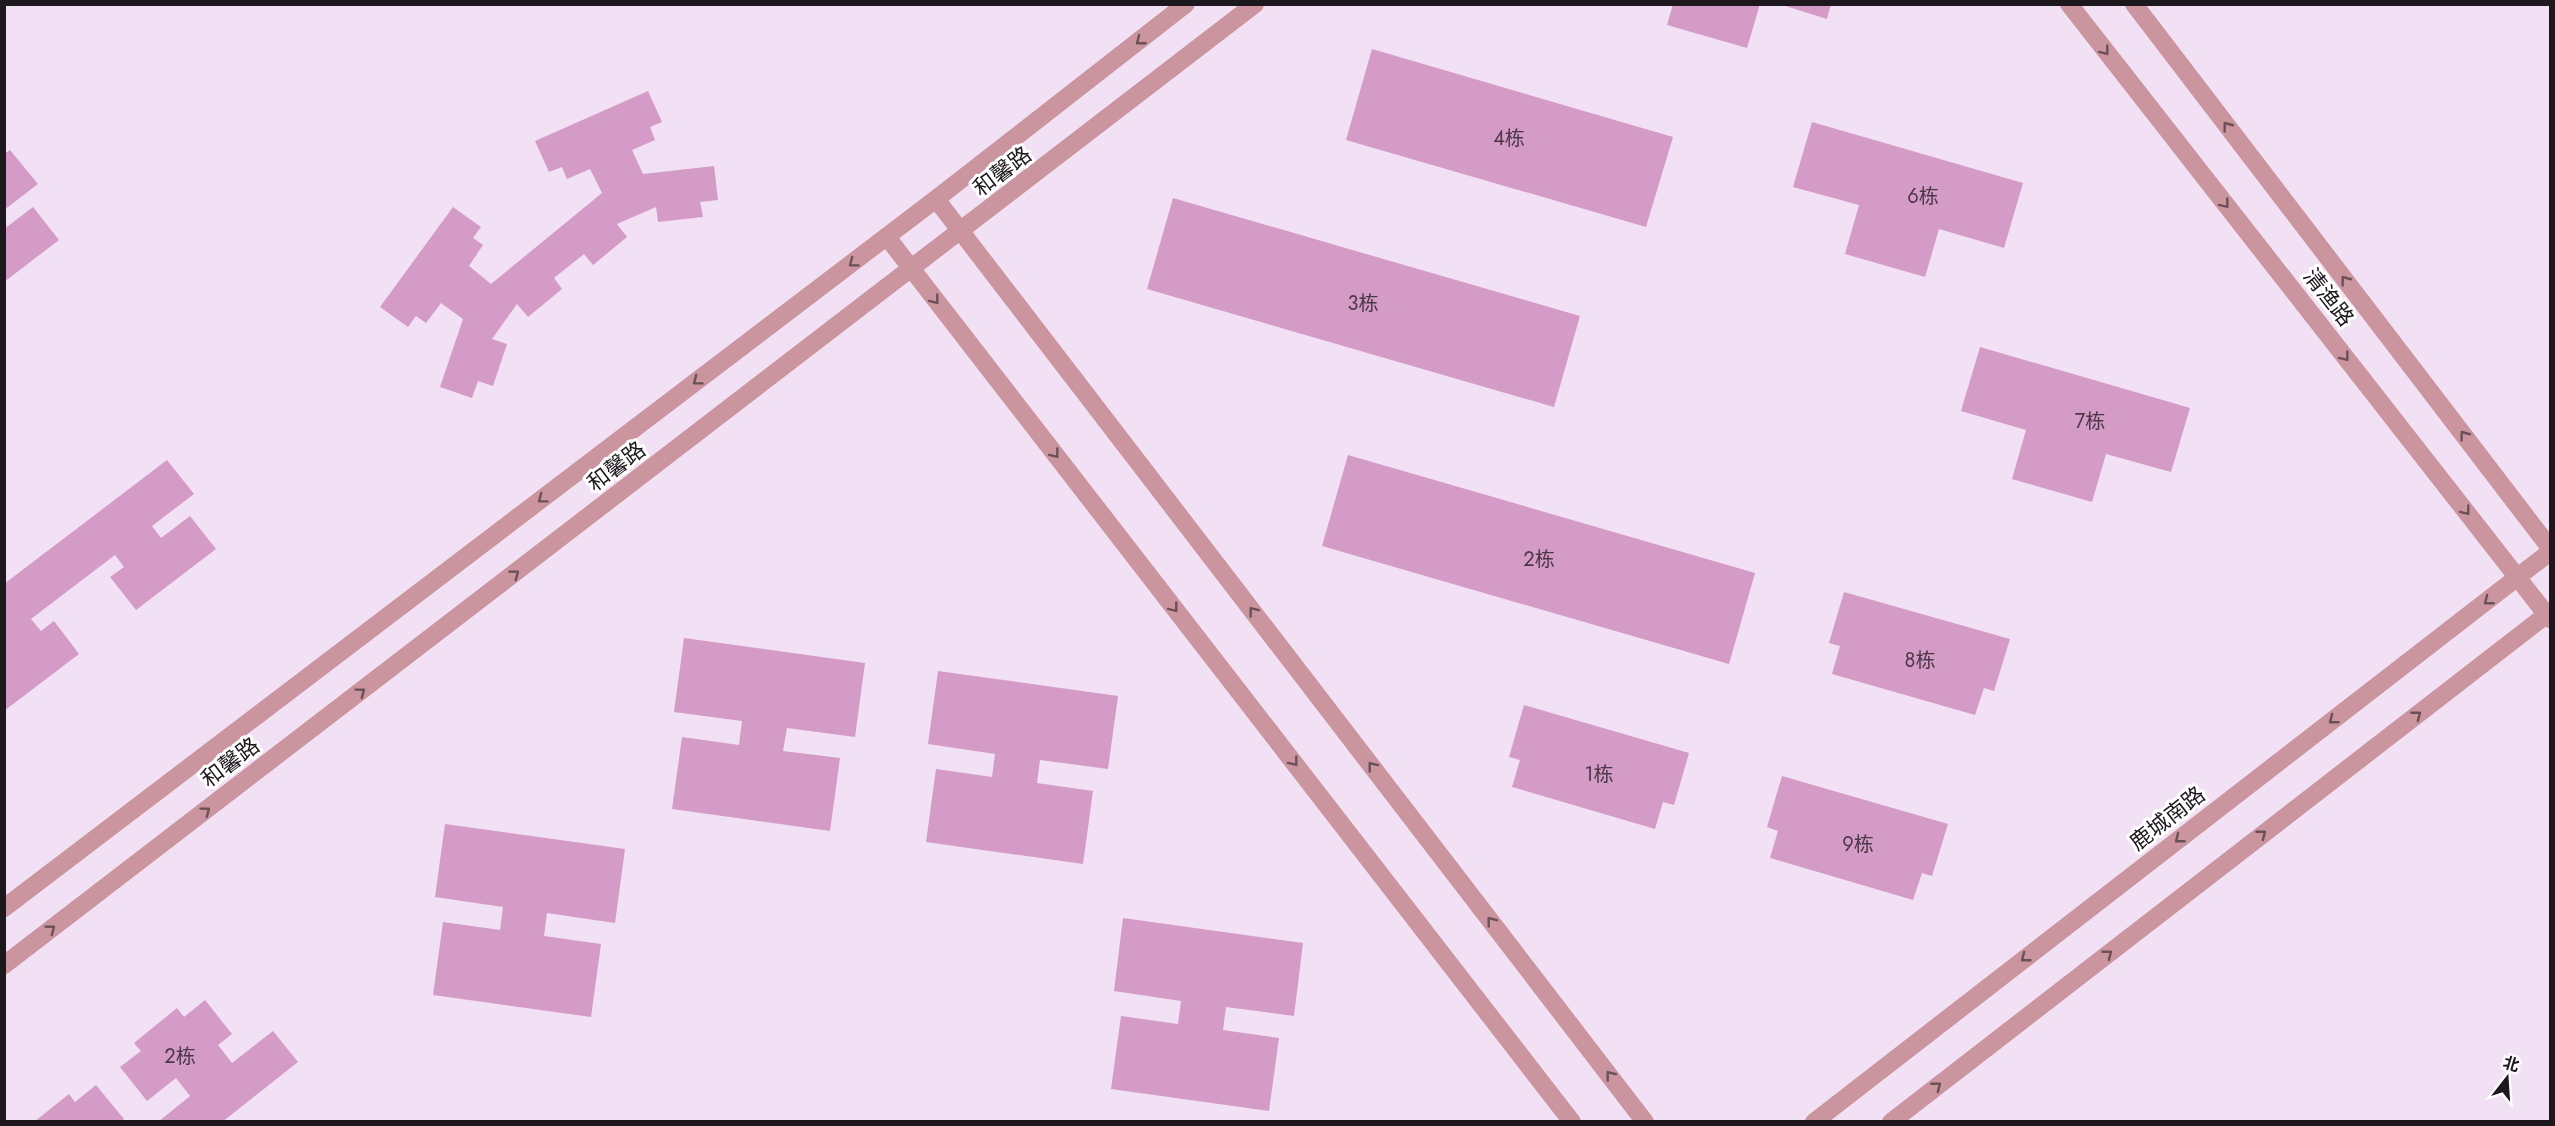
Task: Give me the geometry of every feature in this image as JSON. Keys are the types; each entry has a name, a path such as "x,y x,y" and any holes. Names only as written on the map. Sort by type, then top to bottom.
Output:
{"street":[{"name":"和馨路","path":"4,908 887,237 1186,4"},
{"name":"和馨路","path":"4,965 962,232 1255,4"},
{"name":"清渔路","path":"2069,4 2549,615"},
{"name":"清渔路","path":"2134,4 2550,550"},
{"path":"936,199 1645,1122"},
{"path":"887,237 1572,1122"},
{"name":"鹿城南路","path":"1814,1122 2550,550"},
{"path":"1891,1122 2549,615"}],"building":[{"path":"1673,4 1760,4 1747,48 1667,25"},
{"path":"1779,4 1831,4 1827,19"},
{"path":"1372,49 1673,137 1646,227 1346,140"},
{"path":"648,91 662,122 650,127 655,140 632,150 643,174 714,166 718,200 700,202 703,217 658,222 656,207 617,224 627,237 593,265 584,254 554,278 562,289 528,317 517,304 492,339 507,344 493,386 478,381 472,398 440,387 463,319 441,303 426,323 416,316 408,327 380,307 453,207 481,227 473,238 483,245 469,266 491,284 602,193 590,169 567,179 562,167 549,172 535,141"},
{"path":"1812,122 2023,183 2004,248 1939,229 1925,277 1845,254 1859,205 1793,187"},
{"path":"10,150 38,184 4,210 4,154"},
{"path":"1173,198 1580,316 1554,407 1147,289"},
{"path":"33,207 59,240 4,282 4,229"},
{"path":"1980,347 2190,408 2171,472 2106,454 2092,502 2012,479 2026,430 1961,411"},
{"path":"1348,455 1755,573 1729,664 1322,546"},
{"path":"167,460 194,494 152,526 161,538 190,516 216,549 136,610 110,577 124,567 115,555 31,619 41,631 54,621 79,654 4,711 4,584"},
{"path":"1844,592 2010,639 1994,691 1984,688 1975,715 1832,674 1840,646 1829,643"},
{"path":"684,638 865,663 855,737 787,728 783,751 840,758 830,831 672,809 682,737 739,745 742,721 674,712"},
{"path":"938,671 1118,696 1108,769 1040,760 1037,783 1093,791 1083,864 926,842 936,769 992,777 995,754 928,744"},
{"path":"1524,705 1689,753 1674,805 1663,802 1655,829 1512,787 1520,760 1509,757"},
{"path":"1782,776 1948,824 1932,876 1922,873 1913,900 1770,858 1778,831 1767,827"},
{"path":"445,824 625,849 615,923 547,913 544,936 601,944 591,1017 433,995 443,922 500,930 503,907 435,897"},
{"path":"1123,918 1303,943 1294,1016 1226,1007 1223,1030 1279,1038 1269,1111 1111,1089 1121,1016 1178,1024 1181,1001 1114,991"},
{"path":"205,1000 232,1034 218,1045 232,1063 273,1031 298,1062 222,1122 158,1122 190,1096 176,1078 147,1101 120,1067 141,1051 134,1043 177,1008 184,1017"},
{"path":"96,1085 124,1119 121,1122 34,1122 69,1094 75,1102"}]}
